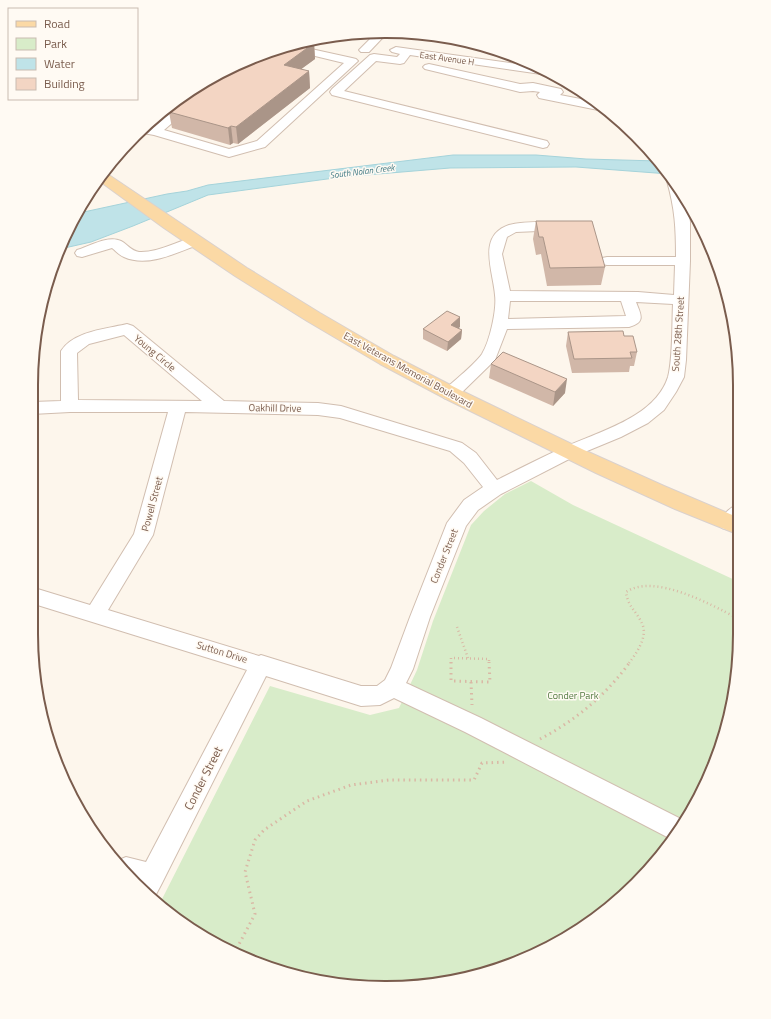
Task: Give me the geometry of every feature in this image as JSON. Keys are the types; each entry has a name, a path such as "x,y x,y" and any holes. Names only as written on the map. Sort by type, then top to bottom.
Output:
{"main road":[{"name":"East Veterans Memorial Boulevard","path":"106,179 276,294 386,359 450,394 569,452 681,503 733,520"}],"street":[{"name":"East Avenue H","path":"377,38 367,48 404,56 531,70"},
{"path":"150,130 229,153 261,144 352,61 299,49"},
{"path":"543,144 336,92 374,57 404,56 530,92 589,104"},
{"path":"557,92 559,85"},
{"path":"520,88 533,87 576,95"},
{"path":"150,130 200,92"},
{"name":"South 28th Street","path":"569,452 615,433 642,419 658,406 676,377 683,261 682,211 679,201"},
{"path":"450,394 489,356 499,330 503,296 495,254 501,236 513,228 574,226"},
{"path":"82,253 110,243 115,243 130,255 152,255 163,253 195,240"},
{"path":"607,261 683,261"},
{"path":"503,296 628,297 681,300"},
{"path":"500,324 629,322 633,320 634,316 628,297"},
{"name":"Young Circle","path":"70,406 69,350 83,340 127,329 220,406"},
{"name":"Oakhill Drive","path":"38,408 70,406 220,406 318,409 341,412 456,447 470,458 494,489"},
{"name":"Powell Street","path":"95,614 143,535 178,406"},
{"name":"Conder Street","path":"397,678 457,523 471,505 494,489 569,452"},
{"name":"Sutton Drive","path":"38,597 362,696 380,695 397,678"},
{"name":"Conder Street","path":"148,883 261,664"},
{"path":"397,678 473,725 674,828"},
{"path":"137,876 148,883"}],"path":[{"path":"238,948 255,914 245,872 255,840 264,830 307,800 351,785 389,780 474,780 482,763 508,763 518,748 550,734 573,720 627,667 641,644 644,626 627,601 626,592 633,587 644,585 667,589 704,601 733,616"},
{"path":"457,627 468,658"},
{"path":"451,658 468,658 489,659 490,682 451,681 451,658"},
{"path":"471,682 473,725"}],"green space":[{"name":"Conder Park","path":"531,481 573,505 733,579 733,634 730,679 715,745 707,766 686,807 674,827 647,863 615,895 597,909 579,922 539,945 497,963 475,969 431,978 408,980 386,981 340,978 274,963 253,955 212,934 192,922 162,900 270,686 370,715 399,708 417,670 433,621 471,525 484,511 505,494"}],"water":[{"name":"South Nolan Creek","path":"453,155 536,155 586,159 651,161 661,173 576,167 450,168 342,177 208,195 91,242 67,248 85,212 187,191 208,185"}],"building":[{"path":"308,47 284,65 309,71 236,127 231,126 228,128 171,112 212,85 253,64 274,56"},
{"path":"536,221 592,221 605,267 550,268 543,237 539,237"},
{"path":"447,311 460,317 451,325 462,330 448,342 423,329"},
{"path":"623,331 624,336 633,336 637,352 630,352 632,358 574,359 568,332"},
{"path":"503,352 567,379 555,392 491,364"}]}
